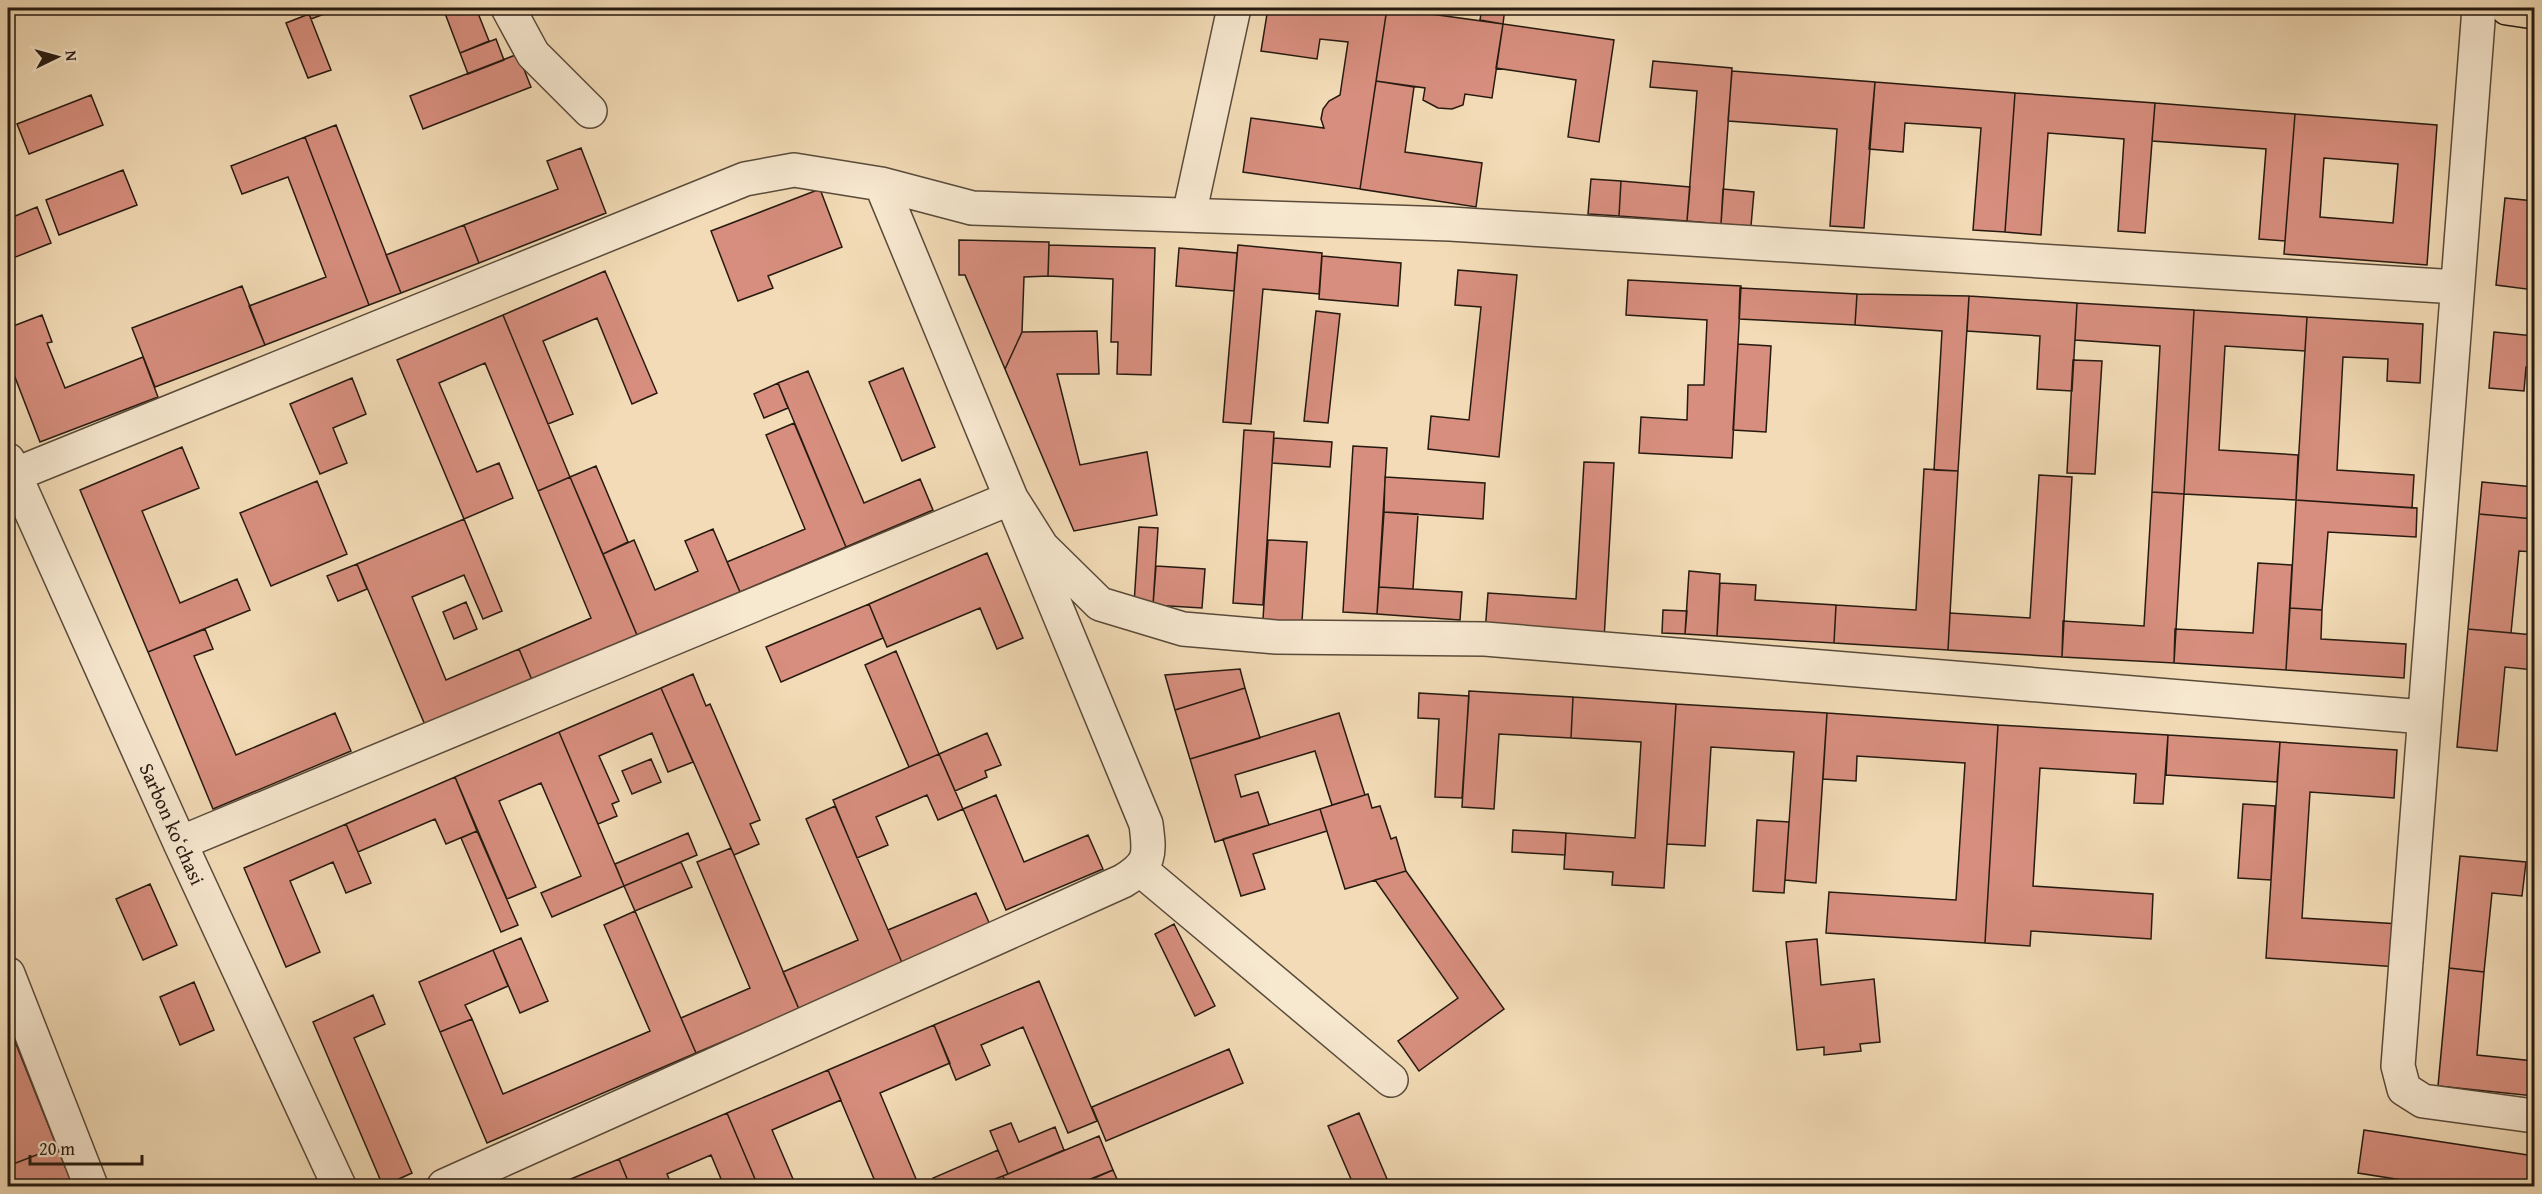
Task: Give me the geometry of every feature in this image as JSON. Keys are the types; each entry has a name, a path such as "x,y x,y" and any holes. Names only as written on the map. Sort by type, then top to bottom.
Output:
{"main road":[{"path":"2507,8 2535,12"}],"street":[{"path":"508,8 533,54 590,111"},
{"path":"1189,215 1234,8"},
{"path":"2479,8 2398,1066 2404,1089 2423,1101 2535,1116"},
{"path":"11,468 745,179 794,170 881,184 972,208 1450,224 2457,287"},
{"path":"444,1186 1123,881 1141,870 1149,849 1146,824 881,184"},
{"name":"Sarbon koʻchasi","path":"11,468 180,843 339,1186"},
{"path":"1011,498 1042,547 1100,604 1183,629 1276,637 1485,639 2424,717"},
{"path":"180,843 1011,498"},
{"path":"1141,870 1391,1080"},
{"path":"8,974 91,1186"}],"building":[{"path":"307,8 340,8 311,19"},
{"path":"443,8 476,8 489,41 460,53"},
{"path":"1268,8 1387,8 1360,189 1243,172 1251,118 1324,128 1321,119 1323,109 1329,101 1340,95 1348,42 1320,39 1317,59 1261,51"},
{"path":"1387,8 1503,24 1492,98 1465,94 1463,105 1452,109 1438,108 1423,100 1425,88 1376,81"},
{"path":"1482,8 1505,8 1503,24 1480,20"},
{"path":"309,14 331,70 308,78 286,23"},
{"path":"1503,24 1614,40 1599,142 1568,137 1576,80 1496,68"},
{"path":"496,39 504,60 468,74 460,53"},
{"path":"518,54 531,87 423,129 410,96"},
{"path":"1653,61 1732,68 1721,224 1687,221 1697,91 1650,87"},
{"path":"1732,71 1875,82 1864,228 1830,226 1837,129 1728,121"},
{"path":"1376,81 1414,87 1405,152 1482,163 1476,207 1360,189"},
{"path":"1875,82 2015,93 2005,232 1973,230 1981,128 1905,123 1903,152 1869,149"},
{"path":"2015,93 2155,103 2145,233 2118,231 2124,139 2048,133 2041,235 2005,232"},
{"path":"91,95 103,125 29,154 17,124"},
{"path":"2155,103 2295,114 2285,241 2259,239 2266,149 2152,141"},
{"path":"2295,114 2437,125 2427,265 2284,254","holes":["2324,158 2398,164 2393,223 2320,217"]},
{"path":"336,125 401,293 369,305 305,137"},
{"path":"305,137 369,305 265,345 249,306 326,277 288,177 242,194 231,166"},
{"path":"581,148 606,213 479,263 464,225 558,189 547,161"},
{"path":"123,170 137,205 59,235 46,200"},
{"path":"1591,179 1621,181 1619,216 1588,214"},
{"path":"1621,181 1690,187 1687,221 1619,216"},
{"path":"820,189 842,247 768,276 773,288 738,301 711,231"},
{"path":"1723,189 1754,192 1751,226 1721,224"},
{"path":"2505,198 2534,201 2534,290 2496,285"},
{"path":"37,207 51,243 8,260 8,219"},
{"path":"464,225 479,263 401,293 386,255"},
{"path":"959,240 1049,242 1048,276 1024,277 1022,332 1005,369 965,275 959,275"},
{"path":"1049,245 1155,248 1151,375 1117,374 1118,342 1111,342 1113,279 1048,276"},
{"path":"1238,245 1322,253 1319,294 1263,289 1251,424 1223,422"},
{"path":"1179,248 1237,253 1234,291 1176,286"},
{"path":"1322,256 1401,263 1398,306 1319,299"},
{"path":"1458,270 1517,275 1499,457 1428,449 1431,416 1469,420 1481,307 1455,305"},
{"path":"605,271 657,393 632,404 597,318 543,341 573,414 548,424 503,315"},
{"path":"1628,280 1741,286 1732,458 1639,453 1641,417 1687,420 1688,385 1704,385 1707,320 1626,315"},
{"path":"242,286 265,345 155,387 132,328"},
{"path":"1740,288 1857,294 1855,325 1739,319"},
{"path":"1857,294 1969,296 1958,471 1934,470 1942,331 1855,325"},
{"path":"1969,296 2077,303 2072,391 2037,389 2040,336 1967,331"},
{"path":"2077,303 2194,310 2184,494 2152,492 2160,346 2075,340"},
{"path":"2194,310 2307,317 2305,351 2225,346 2219,450 2298,455 2296,500 2184,494"},
{"path":"1316,311 1340,314 1328,423 1304,421"},
{"path":"42,315 52,342 47,343 65,388 143,357 158,397 40,442 8,359 12,357 8,347 8,328"},
{"path":"503,315 570,477 538,491 485,363 439,383 477,472 499,463 513,498 464,519 397,360"},
{"path":"2307,317 2423,324 2420,383 2387,381 2388,359 2343,357 2337,470 2414,475 2412,508 2296,500"},
{"path":"1097,331 1099,374 1057,374 1080,465 1147,452 1157,515 1074,531 1005,369 1022,332"},
{"path":"2494,332 2534,336 2534,368 2526,367 2524,391 2489,388"},
{"path":"1738,344 1771,346 1766,432 1733,430"},
{"path":"2073,360 2102,361 2095,474 2067,473"},
{"path":"903,368 935,447 902,461 869,382"},
{"path":"808,371 864,503 920,479 933,510 846,547 778,383"},
{"path":"352,378 366,414 333,428 347,463 320,474 290,404"},
{"path":"778,383 788,408 764,418 754,394"},
{"path":"794,423 846,547 740,592 727,562 805,529 766,435"},
{"path":"1244,430 1274,432 1263,605 1233,603"},
{"path":"1274,438 1332,442 1330,467 1272,463"},
{"path":"1353,446 1387,448 1377,614 1343,612"},
{"path":"182,447 199,488 142,511 180,603 237,579 250,610 148,652 80,490"},
{"path":"1584,462 1614,463 1604,640 1485,633 1488,593 1576,599"},
{"path":"596,466 628,542 603,554 570,477"},
{"path":"1924,469 1958,471 1948,650 1834,643 1836,605 1916,610"},
{"path":"2039,475 2072,477 2062,657 1948,650 1950,613 2030,618"},
{"path":"570,477 637,635 532,680 519,649 591,618 538,491"},
{"path":"1385,477 1485,483 1483,519 1384,512"},
{"path":"317,481 347,554 271,586 240,513"},
{"path":"2482,482 2534,487 2534,519 2479,514"},
{"path":"2152,492 2184,494 2174,663 2062,657 2063,621 2144,626"},
{"path":"2296,500 2417,508 2416,537 2328,532 2322,610 2290,608"},
{"path":"1384,512 1418,514 1413,589 1379,587"},
{"path":"2479,514 2534,519 2534,552 2519,551 2511,633 2468,629"},
{"path":"464,519 502,611 483,619 464,575 412,597 446,680 519,649 532,680 425,725 357,564"},
{"path":"1139,527 1158,528 1153,605 1134,604"},
{"path":"713,529 740,592 637,635 603,554 634,540 655,590 698,571 685,541"},
{"path":"1268,540 1307,542 1301,637 1262,635"},
{"path":"987,553 1023,638 997,649 980,608 887,647 869,604"},
{"path":"2258,563 2292,565 2286,670 2174,663 2175,629 2253,633"},
{"path":"357,564 367,589 338,601 327,576"},
{"path":"1156,566 1205,569 1202,608 1153,605"},
{"path":"1689,571 1720,574 1717,636 1685,634"},
{"path":"1720,583 1756,585 1755,600 1836,605 1834,643 1717,636"},
{"path":"1379,587 1462,592 1460,620 1377,614"},
{"path":"466,602 477,629 454,639 443,612"},
{"path":"869,604 883,638 781,682 766,647"},
{"path":"2290,608 2322,610 2321,639 2406,644 2404,678 2286,670"},
{"path":"1663,610 1687,611 1685,634 1662,633"},
{"path":"205,629 213,649 194,656 236,755 335,713 351,751 213,809 148,652"},
{"path":"2468,629 2534,635 2534,670 2505,667 2497,751 2457,747"},
{"path":"896,651 939,754 909,767 865,665"},
{"path":"1240,669 1245,688 1175,710 1165,675"},
{"path":"693,674 706,706 710,704 760,820 750,824 759,844 734,855 661,688"},
{"path":"661,688 693,762 668,772 652,733 599,756 619,801 612,804 617,816 598,824 559,732"},
{"path":"1245,688 1260,738 1190,759 1175,710"},
{"path":"1469,691 1573,697 1571,738 1499,734 1494,809 1462,807"},
{"path":"1419,693 1469,696 1462,798 1435,797 1439,719 1418,718"},
{"path":"1573,697 1676,704 1664,888 1612,885 1613,872 1564,869 1566,833 1635,838 1641,742 1571,738"},
{"path":"1676,704 1827,713 1816,883 1785,880 1794,752 1711,747 1705,846 1667,844"},
{"path":"1339,713 1365,795 1332,805 1315,751 1235,775 1241,797 1258,792 1269,825 1215,842 1190,759"},
{"path":"1827,713 1998,725 1985,943 1826,933 1829,892 1956,900 1965,763 1857,756 1856,781 1823,779"},
{"path":"1998,725 2168,735 2163,804 2134,803 2136,774 2040,768 2033,886 2153,894 2151,939 2031,931 2030,946 1985,943"},
{"path":"559,732 624,886 552,917 541,893 581,876 541,783 499,801 536,887 507,899 455,777"},
{"path":"987,733 1001,765 985,771 987,777 955,791 939,754"},
{"path":"2168,735 2280,742 2277,782 2166,775"},
{"path":"2280,742 2397,750 2394,798 2310,792 2302,918 2400,924 2398,967 2266,958"},
{"path":"939,754 963,809 938,820 927,795 876,817 888,845 857,858 833,800"},
{"path":"651,759 661,782 632,794 622,771"},
{"path":"455,777 477,831 446,844 435,819 358,852 346,824"},
{"path":"1368,794 1372,808 1380,806 1391,839 1396,837 1406,871 1345,889 1320,809"},
{"path":"996,795 1024,862 1088,835 1103,869 1006,910 963,809"},
{"path":"2243,804 2275,806 2271,880 2238,878"},
{"path":"835,806 903,965 799,1009 783,972 858,940 806,819"},
{"path":"1320,809 1327,831 1253,854 1265,889 1241,896 1223,839"},
{"path":"1757,820 1789,822 1784,893 1753,891"},
{"path":"346,824 371,883 346,893 333,862 290,881 320,952 286,967 244,868"},
{"path":"1513,830 1566,833 1565,855 1512,852"},
{"path":"477,831 518,925 501,932 461,838"},
{"path":"688,833 697,855 624,886 615,864"},
{"path":"731,848 799,1009 696,1053 681,1018 750,988 697,862"},
{"path":"2460,856 2526,862 2522,896 2492,893 2484,972 2449,968"},
{"path":"681,862 692,887 635,911 624,886"},
{"path":"1406,871 1504,1009 1419,1071 1398,1041 1458,998 1375,880"},
{"path":"150,884 177,945 143,960 116,899"},
{"path":"976,893 991,927 903,965 888,930"},
{"path":"635,911 696,1053 487,1143 440,1032 472,1019 503,1094 650,1031 604,925"},
{"path":"1174,924 1215,1006 1195,1016 1155,934"},
{"path":"521,938 548,1001 520,1013 493,950"},
{"path":"1817,939 1821,985 1874,979 1880,1042 1860,1044 1861,1051 1824,1055 1824,1047 1797,1050 1786,942"},
{"path":"493,950 508,986 465,1005 472,1019 440,1032 419,982"},
{"path":"2449,968 2484,972 2477,1055 2534,1061 2534,1096 2438,1086"},
{"path":"1039,981 1097,1121 1068,1133 1023,1027 981,1045 990,1065 956,1080 934,1025"},
{"path":"194,982 214,1030 180,1045 160,997"},
{"path":"373,995 385,1024 354,1038 412,1173 383,1186 313,1022"},
{"path":"934,1025 950,1063 880,1093 919,1186 877,1186 828,1070"},
{"path":"14,1039 57,1147 8,1166 8,1042"},
{"path":"1229,1049 1243,1083 1106,1141 1092,1107"},
{"path":"828,1070 841,1100 772,1130 796,1186 758,1186 727,1113"},
{"path":"727,1113 758,1186 724,1186 711,1155 667,1174 672,1186 630,1186 619,1159"},
{"path":"1359,1113 1390,1186 1354,1186 1328,1126"},
{"path":"1011,1123 1019,1142 1055,1127 1064,1150 1008,1174 990,1131"},
{"path":"2364,1130 2534,1156 2534,1186 2440,1186 2358,1173"},
{"path":"1099,1136 1113,1170 1073,1186 1007,1186 1003,1176"},
{"path":"57,1147 73,1186 8,1186 8,1166"},
{"path":"998,1150 1008,1174 977,1186 937,1186 933,1178"},
{"path":"619,1159 630,1186 554,1186"},
{"path":"1113,1170 1120,1186 1093,1186 1090,1180"},
{"path":"1003,1176 1007,1186 984,1186 983,1184"}]}
